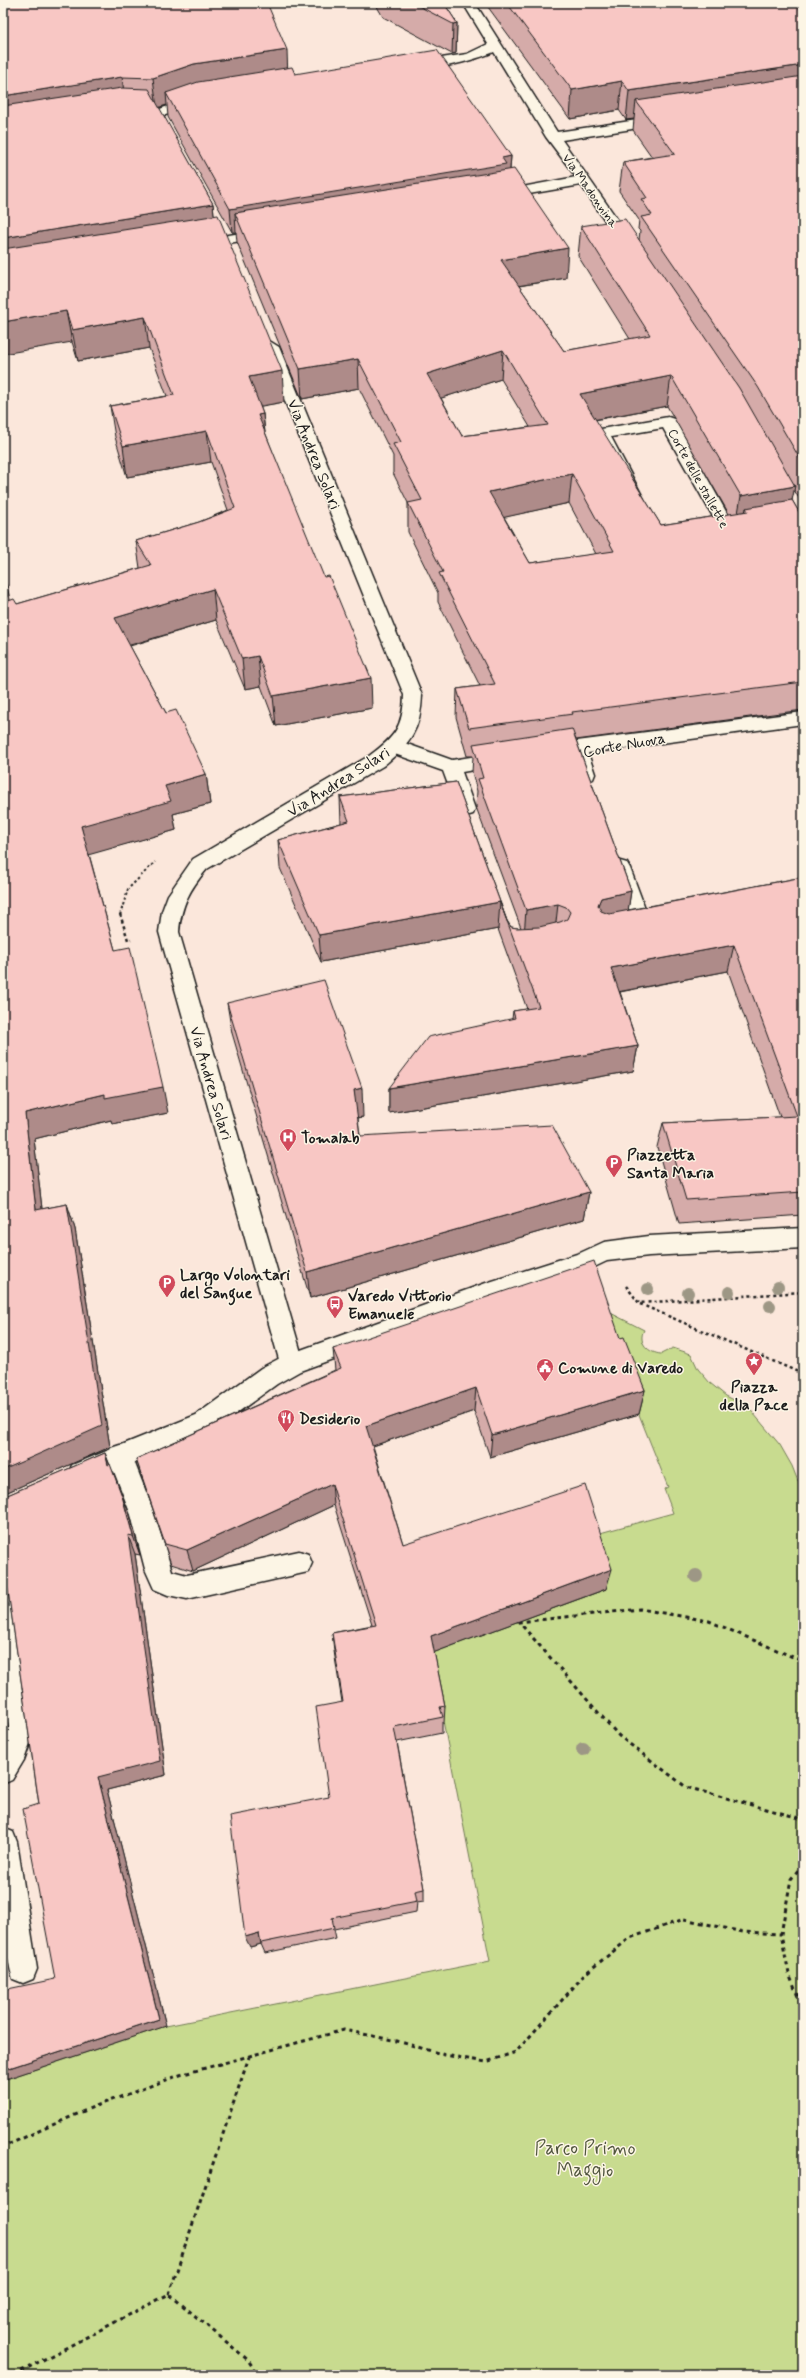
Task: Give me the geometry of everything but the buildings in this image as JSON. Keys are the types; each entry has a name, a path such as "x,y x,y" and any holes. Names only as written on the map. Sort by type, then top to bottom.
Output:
{"street":[{"name":"Via Madonnina","path":"469,3 553,137 585,180 638,259"},
{"path":"400,68 479,54 490,50 496,44"},
{"path":"479,54 506,60"},
{"path":"118,114 161,121 182,104 205,99"},
{"path":"553,137 680,118"},
{"path":"484,197 585,180"},
{"path":"186,246 221,232 281,231"},
{"path":"221,232 234,255"},
{"name":"Via Andrea Solari","path":"267,335 413,695 413,715 406,735 396,746 376,761 200,864 180,887 170,910 169,932 292,1363"},
{"name":"Corte delle stallette","path":"668,422 737,532 660,545 601,434 668,422"},
{"name":"Corte Nuova","path":"593,793 569,750 803,718"},
{"path":"396,746 451,767 522,756"},
{"path":"451,767 472,827"},
{"path":"614,851 641,925"},
{"path":"620,928 672,919"},
{"path":"62,1482 120,1456 136,1452 204,1422 269,1376 292,1363 486,1293 586,1261 604,1252 649,1246 803,1238"},
{"path":"120,1456 143,1515 158,1569 163,1580 168,1583 180,1587 187,1587 299,1563"},
{"path":"3,1602 22,1729 15,1751 3,1771"},
{"path":"3,1842 23,1969"}],"path":[{"path":"159,858 128,889 120,915 128,940 169,932"},
{"path":"625,1285 639,1303 803,1374"},
{"path":"639,1303 803,1292"},
{"path":"800,1660 709,1621 640,1608 519,1622 618,1736 686,1787 803,1819"},
{"path":"803,1635 800,1660 803,1709"},
{"path":"803,1864 791,1879 781,1934 789,1974 803,2009"},
{"path":"3,2150 5,2146 93,2107 180,2075 344,2030 397,2041 445,2055 486,2062 516,2052 550,2016 586,1973 630,1938 684,1919 743,1932 781,1934"},
{"path":"14,2375 169,2294 249,2057"},
{"path":"169,2294 248,2360 258,2375"}],"green space":[{"name":"Parco Primo Maggio","path":"589,1302 644,1330 642,1335 643,1343 652,1352 661,1354 673,1348 691,1354 698,1369 710,1383 726,1396 748,1407 780,1445 792,1466 803,1494 803,2375 3,2375 3,2080 166,2026 490,1961 430,1654 606,1589 589,1536 673,1513 664,1489 668,1487 618,1362"}],"place":[{"name":"Tomalab","path":"288,1152"},
{"name":"Piazzetta Santa Maria","path":"614,1178"},
{"name":"Largo Volontari del Sangue","path":"167,1298"},
{"name":"Varedo Vittorio Emanuele","path":"335,1319"},
{"name":"Piazza della Pace","path":"754,1376"},
{"name":"Comune di Varedo","path":"545,1382"},
{"name":"Desiderio","path":"286,1433"}]}
